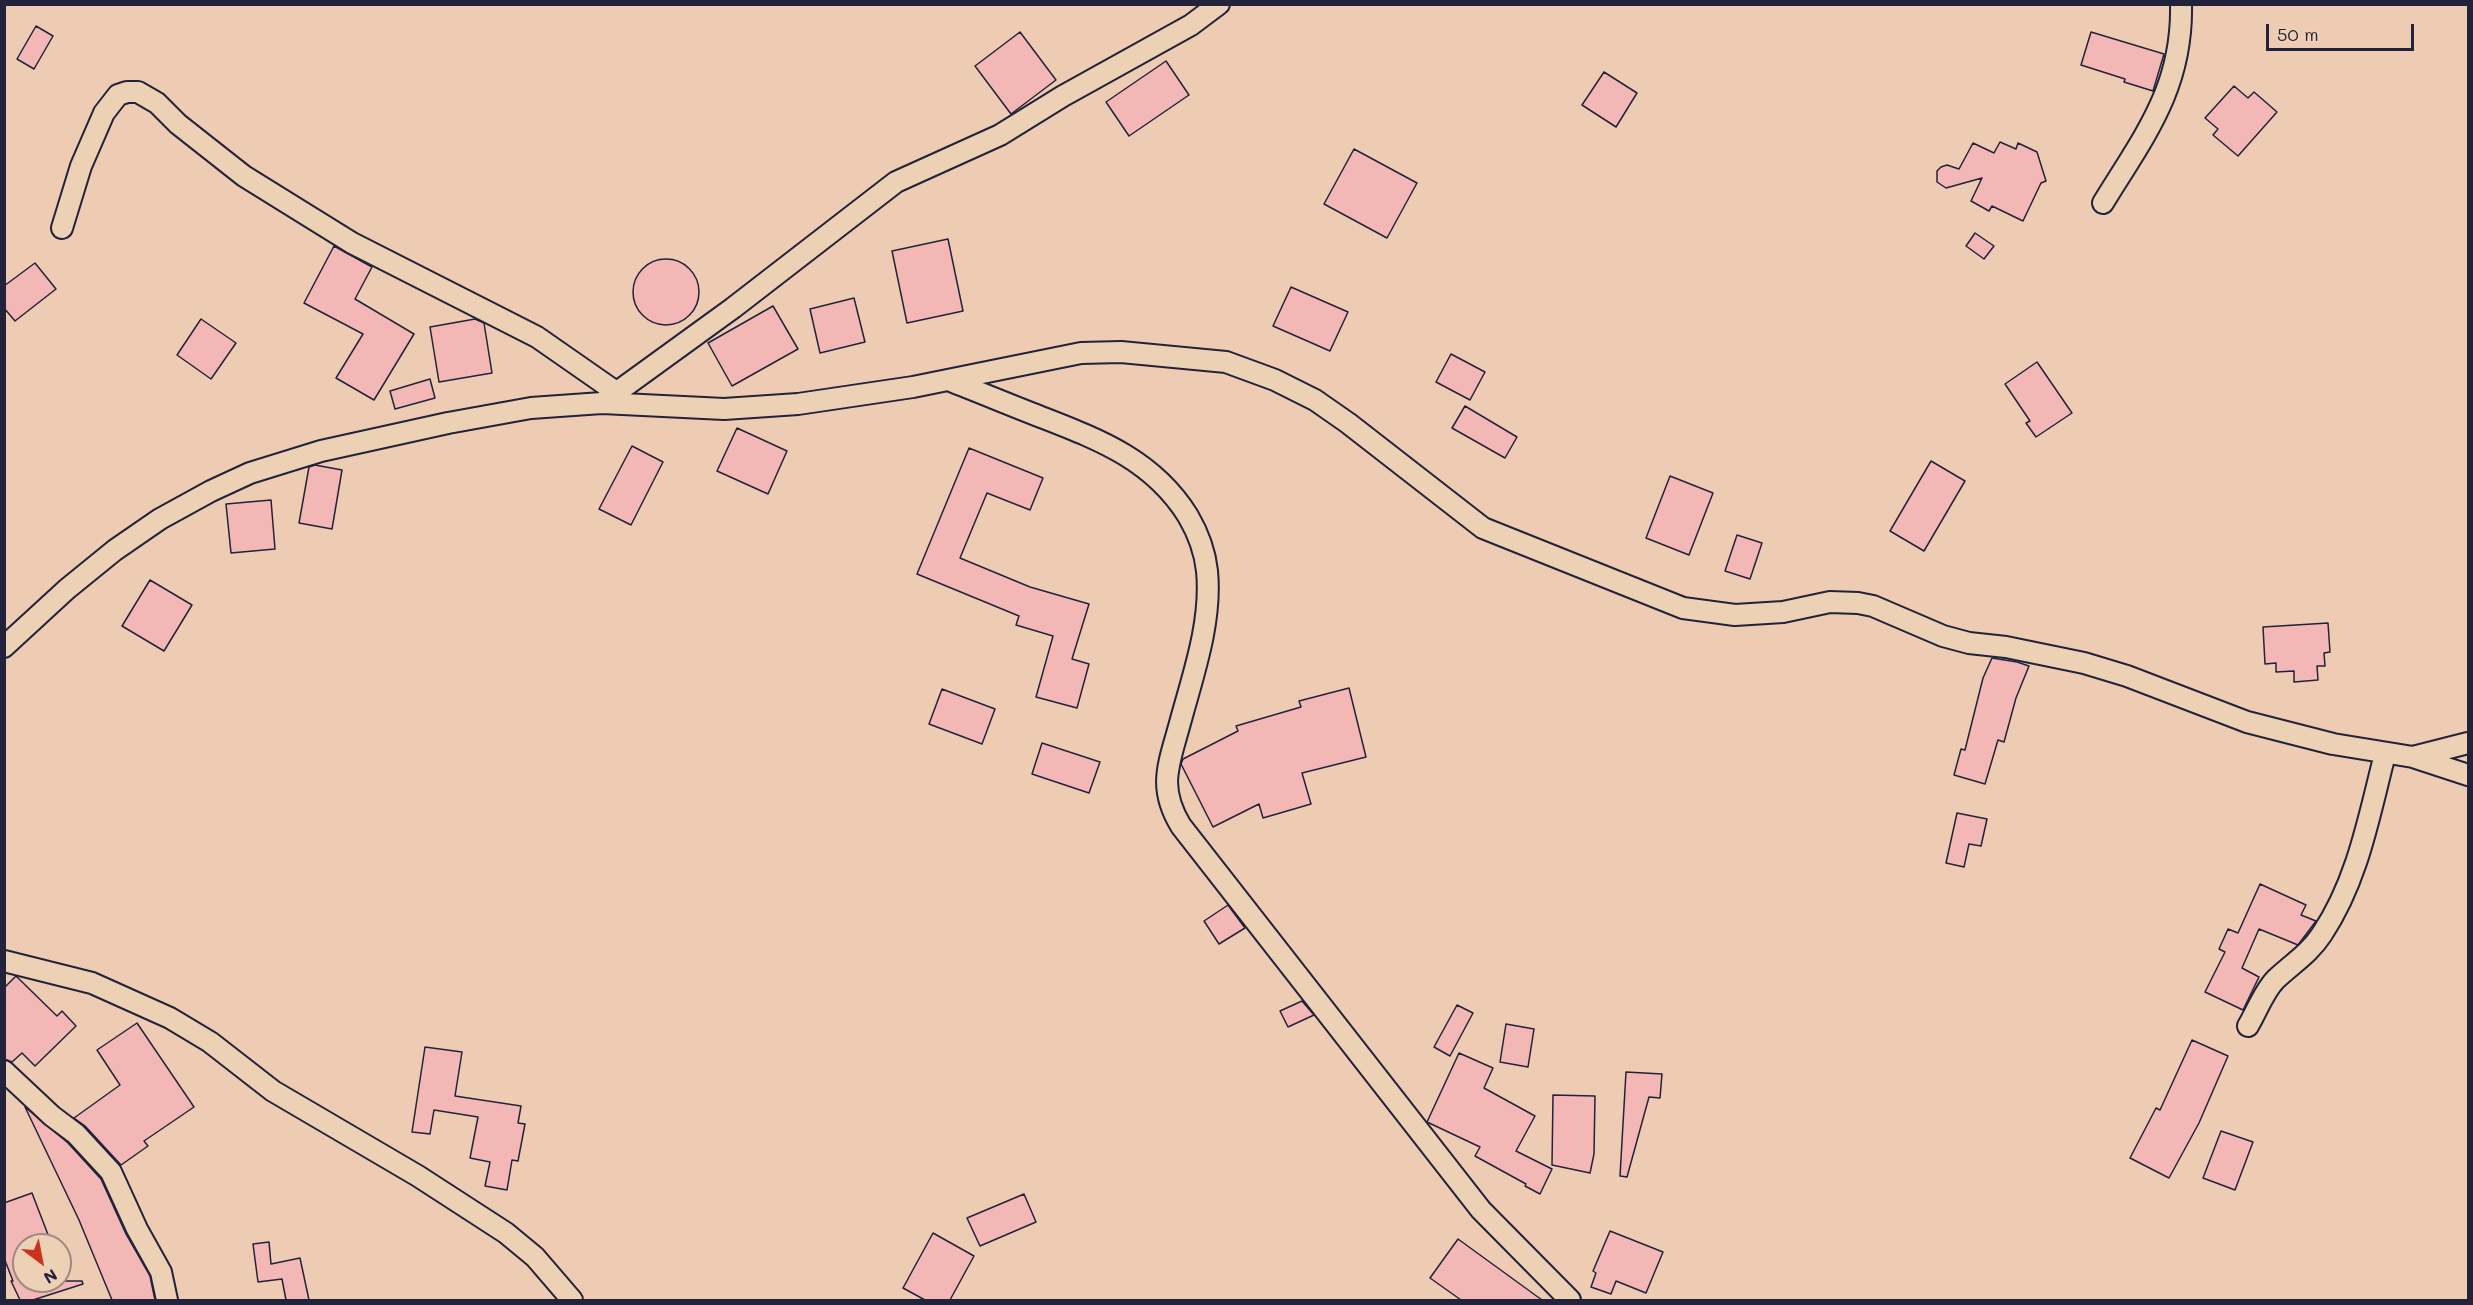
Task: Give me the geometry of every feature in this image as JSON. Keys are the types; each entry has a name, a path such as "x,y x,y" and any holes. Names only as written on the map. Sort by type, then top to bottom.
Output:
{"street":[{"path":"609,398 733,308 896,182 1000,135 1063,96 1191,25 1219,4"},
{"path":"2103,203 2158,115 2169,85 2178,49 2181,4"},
{"path":"62,228 81,166 105,113 118,95 138,92 157,103 191,135 253,182 351,243 537,338 609,398"},
{"path":"4,647 67,589 115,550 160,519 250,473 321,451 448,423 531,408 609,398 724,409 787,405 948,380 1081,353 1121,352 1226,362 1275,380 1315,400 1348,423 1483,528 1683,608 1735,615 1783,612 1830,602 1858,603 1889,611 1943,636 1969,643 2006,647 2084,663 2127,676 2247,722 2321,741 2385,754 2413,757 2469,775"},
{"path":"948,380 1088,435 1126,454 1160,479 1178,500 1202,544 1207,572 1207,592 1202,641 1170,762 1167,796 1172,810 1181,826 1481,1210 1570,1300"},
{"path":"2413,757 2469,743"},
{"path":"2248,1026 2274,980 2302,958 2320,937 2337,910 2351,880 2385,754"},
{"path":"4,961 92,983 170,1018 210,1042 273,1091 418,1176 506,1233 536,1257 573,1300"},
{"path":"4,1071 52,1116 76,1134 111,1172 137,1229 161,1272 167,1300"}],"building":[{"path":"36,26 53,36 34,69 17,59"},
{"path":"1020,32 1056,80 1011,114 975,66"},
{"path":"2091,32 2164,54 2153,91 2081,65"},
{"path":"1166,61 1189,95 1129,136 1106,102"},
{"path":"1604,72 1637,93 1616,127 1582,105"},
{"path":"2234,86 2248,98 2254,92 2277,112 2238,156 2213,135 2218,129 2205,118"},
{"path":"2000,142 2016,149 2018,143 2037,152 2046,181 2041,183 2023,221 1992,206 1989,211 1971,201 1982,178 1946,188 1937,182 1937,171 1947,165 1959,169 1973,143 1994,153"},
{"path":"1354,149 1417,183 1387,238 1324,204"},
{"path":"1975,233 1994,246 1984,259 1966,246"},
{"path":"948,239 963,311 907,323 892,251"},
{"path":"334,246 372,267 355,299 414,334 374,400 336,378 363,334 304,303"},
{"path":"666,259 678,262 689,269 696,280 699,292 696,304 689,315 678,322 666,325 654,322 643,315 636,304 633,292 636,280 643,269 654,262"},
{"path":"35,263 56,289 15,321 4,308 4,286"},
{"path":"1291,287 1348,312 1330,351 1273,326"},
{"path":"854,298 865,342 820,353 810,309"},
{"path":"773,306 798,349 732,386 708,343"},
{"path":"201,319 236,343 211,379 177,355"},
{"path":"475,319 484,323 492,373 439,382 430,327"},
{"path":"1451,354 1485,372 1470,400 1436,382"},
{"path":"2037,362 2072,413 2036,437 2026,423 2030,421 2005,384"},
{"path":"430,379 435,398 395,409 390,391"},
{"path":"1465,406 1517,437 1505,458 1452,428"},
{"path":"737,428 787,451 768,494 717,471"},
{"path":"632,446 663,462 631,525 599,509"},
{"path":"969,448 1043,478 1030,510 987,493 960,558 1030,587 1089,604 1072,659 1089,664 1077,708 1036,697 1053,636 1016,625 1019,616 917,574"},
{"path":"1931,461 1965,481 1924,551 1890,531"},
{"path":"315,465 342,470 332,529 299,523 309,467"},
{"path":"1670,476 1713,493 1689,555 1646,538"},
{"path":"271,500 275,549 231,553 226,504"},
{"path":"1737,535 1762,543 1750,579 1725,571"},
{"path":"150,580 192,605 164,651 122,626"},
{"path":"2328,623 2330,652 2324,653 2325,666 2317,666 2318,680 2294,682 2294,671 2276,672 2276,663 2265,664 2263,627"},
{"path":"1992,658 2029,666 2016,698 2004,742 1998,740 1985,784 1954,775 1961,749 1965,750 1983,678"},
{"path":"1349,688 1366,757 1302,773 1311,804 1263,818 1259,804 1213,827 1181,764 1183,759 1238,731 1236,726 1301,707 1299,701"},
{"path":"942,689 995,709 982,744 929,724"},
{"path":"1042,743 1100,762 1089,793 1032,774"},
{"path":"1957,813 1987,819 1981,846 1969,844 1964,867 1946,863"},
{"path":"2260,884 2306,905 2301,915 2316,921 2298,945 2259,929 2242,968 2259,977 2243,1010 2205,992 2225,952 2219,949 2228,929 2238,933"},
{"path":"1228,905 1245,928 1219,944 1204,921"},
{"path":"16,976 57,1016 62,1011 76,1026 35,1066 22,1053 12,1062 4,1059 4,988"},
{"path":"1302,1001 1314,1015 1288,1027 1280,1011"},
{"path":"1457,1005 1473,1013 1450,1056 1434,1047"},
{"path":"137,1023 194,1107 144,1141 148,1146 121,1165 85,1126 74,1118 120,1085 97,1050"},
{"path":"1506,1024 1534,1029 1528,1067 1500,1062"},
{"path":"2192,1040 2228,1056 2199,1123 2169,1178 2130,1158 2156,1108 2160,1110"},
{"path":"425,1047 462,1052 455,1096 521,1106 518,1123 525,1124 518,1161 512,1160 507,1190 485,1186 490,1162 470,1158 478,1117 434,1110 430,1134 412,1132"},
{"path":"1459,1053 1493,1068 1484,1088 1535,1116 1516,1151 1552,1169 1540,1194 1475,1156 1480,1147 1427,1122"},
{"path":"1626,1072 1662,1074 1660,1098 1649,1097 1627,1177 1620,1176"},
{"path":"1553,1095 1595,1096 1594,1154 1590,1173 1552,1165"},
{"path":"25,1107 68,1143 101,1179 126,1234 150,1276 155,1300 112,1300 79,1220"},
{"path":"2221,1131 2253,1142 2235,1190 2203,1178"},
{"path":"32,1193 47,1233 12,1233 12,1278 4,1258 4,1203"},
{"path":"1024,1194 1036,1222 980,1246 967,1218"},
{"path":"1610,1231 1663,1252 1646,1293 1616,1281 1611,1294 1591,1287 1596,1273 1593,1271"},
{"path":"933,1233 974,1256 950,1300 925,1300 903,1288"},
{"path":"1458,1239 1542,1300 1461,1300 1430,1278"},
{"path":"269,1242 271,1264 300,1258 309,1300 286,1300 282,1279 258,1282 253,1244"},
{"path":"72,1281 82,1281 83,1284 72,1288"},
{"path":"17,1293 55,1293 33,1300 20,1300"}]}
